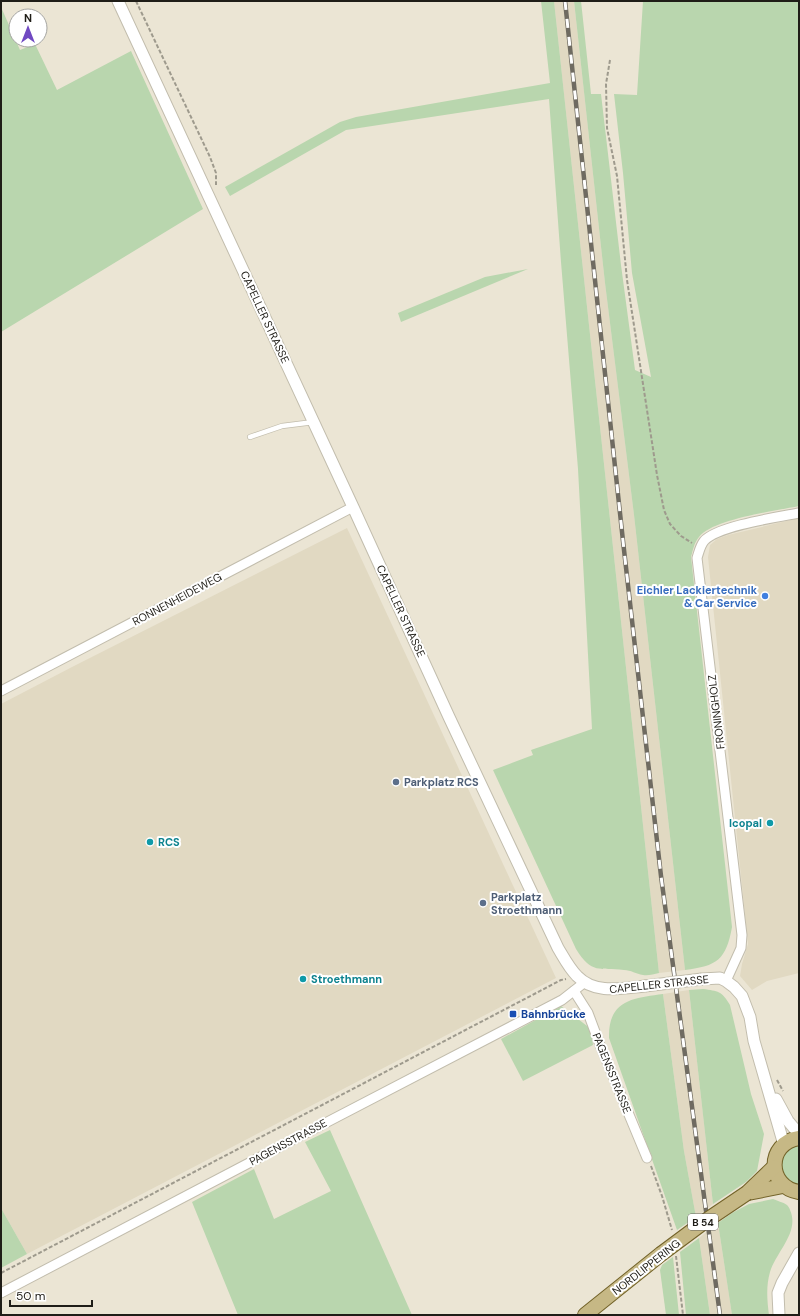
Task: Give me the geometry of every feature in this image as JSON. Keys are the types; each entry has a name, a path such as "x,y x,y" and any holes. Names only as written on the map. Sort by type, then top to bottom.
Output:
{"main road":[{"path":"799,1138 792,1140 778,1150 774,1167 777,1178 784,1186 792,1191 799,1192"},
{"name":"NORDLIPPERING","path":"585,1315 660,1254 704,1222 748,1193 774,1167"},
{"name":"NORDLIPPERING","path":"748,1193 784,1186"}],"street":[{"name":"CAPELLER STRASSE","path":"118,1 314,422 449,718 558,948 581,979 604,989 614,990 702,979 720,978 726,981"},
{"name":"RONNENHEIDEWEG","path":"1,692 353,507"},
{"path":"699,549 705,540 714,533 727,528 799,513"},
{"name":"FRONINGHOLZ","path":"699,549 697,558 742,935 741,948 726,981"},
{"name":"PAGENSSTRASSE","path":"1,1293 562,1000 574,991 581,979"},
{"path":"726,981 742,996 750,1017 754,1041 784,1145"},
{"name":"PAGENSSTRASSE","path":"574,991 588,1012 647,1158"},
{"path":"766,1082 788,1121 799,1134"},
{"path":"779,1315 778,1293 799,1253"}],"lane":[{"path":"250,438 282,426 314,422"}],"path":[{"path":"610,60 606,84 607,128 616,176 627,280 657,475 664,510 670,524 681,536 699,549"},
{"path":"1,1273 561,980 581,979"}],"shaded area":[{"path":"554,1 574,1 605,283 634,515 685,970 659,973"},
{"path":"799,518 799,973 767,981 752,990 740,976 748,944 708,557 710,545 717,539"},
{"path":"347,528 556,978 27,1254 1,1208 1,704"},
{"path":"689,990 713,1204 696,1217 684,1151 663,994"},
{"path":"718,1223 732,1315 710,1315 699,1238"}],"green space":[{"path":"541,1 554,1 659,973 649,975 627,970 597,968 587,963 582,957 576,949 493,770 533,755 531,750 592,729 578,469 549,99 346,130 230,196 225,187 340,122 356,117 550,83"},
{"path":"574,1 581,1 591,94 601,94 635,370 651,377 632,273 614,94 637,95 643,1 799,1 799,506 761,513 717,525 699,537 691,557 732,927 727,947 718,959 705,966 685,970 634,515 605,283"},
{"path":"1,7 8,23 8,48 19,48 20,50 25,48 37,48 57,90 131,51 203,209 1,332"},
{"path":"528,269 401,322 398,313 485,277"},
{"path":"703,989 719,992 725,997 730,1005 751,1094 764,1134 757,1171 746,1182 713,1204 689,990"},
{"path":"663,994 684,1151 696,1217 677,1230 609,1038 610,1025 613,1016 618,1008 624,1003 642,997"},
{"path":"561,1006 591,1029 593,1045 523,1081 501,1039"},
{"path":"330,1130 412,1315 238,1315 192,1202 254,1169 274,1219 331,1191 305,1142"},
{"path":"799,1144 799,1186 787,1182 779,1167 784,1151"},
{"path":"773,1199 784,1203 790,1209 792,1226 790,1234 770,1272 767,1293 769,1315 732,1315 718,1223 732,1213 749,1204"},
{"path":"1,1208 27,1254 1,1268"},
{"path":"699,1238 710,1315 686,1315 680,1252"},
{"path":"673,1257 679,1315 666,1315 660,1270 662,1265"}],"railway":[{"path":"565,1 623,541 661,876 720,1315"}],"place":[{"name":"Eichler Lackiertechnik & Car Service","path":"765,596"},
{"name":"Parkplatz RCS","path":"396,782"},
{"name":"Icopal","path":"770,823"},
{"name":"RCS","path":"150,842"},
{"name":"Parkplatz Stroethmann","path":"483,903"},
{"name":"Stroethmann","path":"303,979"},
{"name":"Bahnbrücke","path":"513,1014"}]}
